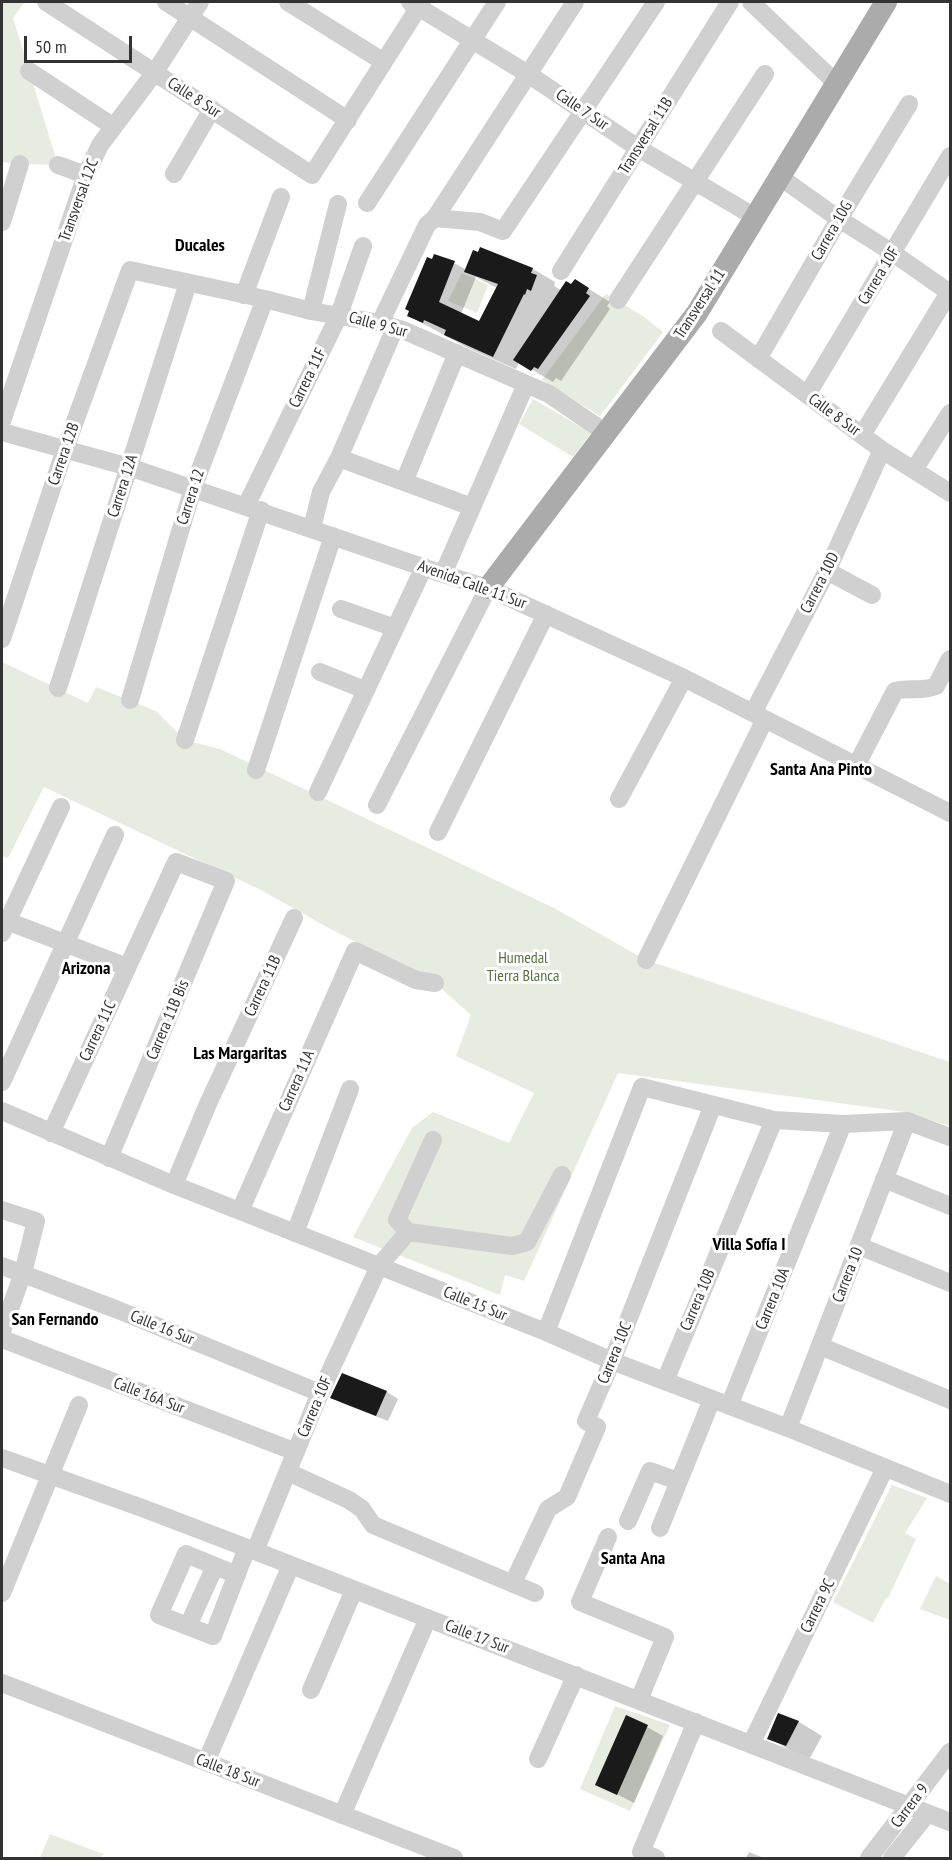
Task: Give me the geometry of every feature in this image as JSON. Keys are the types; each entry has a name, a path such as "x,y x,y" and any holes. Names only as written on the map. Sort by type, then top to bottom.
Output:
{"main road":[{"name":"Transversal 11","path":"488,588 697,313 886,2"}],"street":[{"name":"Calle 8 Sur","path":"46,2 312,175 348,120"},
{"path":"166,2 195,9 348,120 417,3"},
{"path":"288,2 384,62"},
{"path":"367,203 497,2"},
{"path":"312,528 321,492 339,458 427,225 435,218 575,2"},
{"path":"435,218 480,222 503,231 656,2"},
{"name":"Transversal 11B","path":"561,271 730,2"},
{"path":"751,2 832,94"},
{"name":"Calle 7 Sur","path":"417,3 638,148 755,217"},
{"name":"Transversal 12C","path":"2,421 86,176 100,145 155,72 195,9"},
{"path":"29,71 114,127"},
{"path":"618,300 765,74"},
{"name":"Carrera 10G","path":"758,359 909,104"},
{"path":"174,174 212,109"},
{"name":"Carrera 10F","path":"807,395 951,156"},
{"path":"2,222 20,164"},
{"path":"58,165 86,176"},
{"path":"780,177 950,292 862,435"},
{"path":"244,295 281,197"},
{"path":"311,311 338,204"},
{"name":"Carrera 11F","path":"185,740 253,508 339,315 363,246"},
{"name":"Calle 9 Sur","path":"130,270 311,311 388,325 457,353 502,367 526,384 549,394 606,433"},
{"name":"Carrera 12B","path":"2,639 65,449 130,270"},
{"name":"Carrera 12A","path":"58,688 188,282"},
{"name":"Carrera 12","path":"130,700 193,488 265,299"},
{"name":"Calle 8 Sur","path":"721,331 882,450 951,493"},
{"path":"404,482 457,353"},
{"path":"442,574 526,384"},
{"path":"914,470 951,413"},
{"name":"Avenida Calle 11 Sur","path":"2,432 129,467 488,588 684,678 951,813"},
{"name":"Carrera 10D","path":"646,960 882,450"},
{"path":"339,458 472,507"},
{"path":"256,770 333,536"},
{"path":"318,792 424,567"},
{"path":"827,571 872,595"},
{"path":"377,805 488,588"},
{"path":"341,609 395,628"},
{"path":"438,831 546,614"},
{"path":"856,765 894,691 905,688 924,690 936,686 951,659"},
{"path":"320,672 365,690"},
{"path":"619,799 684,678"},
{"path":"61,807 4,927 65,943 127,967"},
{"path":"2,1082 115,835"},
{"name":"Carrera 11B Bis","path":"109,1158 226,881 176,862"},
{"name":"Carrera 11C","path":"51,1133 176,862"},
{"name":"Carrera 11B","path":"174,1185 207,1106 294,918"},
{"name":"Carrera 11A","path":"240,1210 355,951 416,980 435,983"},
{"path":"546,1332 642,1087 774,1120 843,1125 907,1121 951,1137"},
{"path":"294,1233 350,1089"},
{"name":"Carrera 10C","path":"513,1583 548,1509 567,1497 597,1427 586,1421 713,1105"},
{"name":"Calle 15 Sur","path":"2,1112 174,1185 951,1494"},
{"name":"Carrera 10B","path":"665,1381 774,1120"},
{"name":"Carrera 10","path":"788,1428 907,1121"},
{"name":"Carrera 10A","path":"729,1407 843,1125"},
{"path":"433,1140 398,1220 408,1232 512,1246 527,1242 562,1175"},
{"path":"884,1179 951,1206"},
{"path":"2,1210 36,1221 22,1273 2,1331"},
{"name":"Carrera 10F","path":"188,1626 213,1635 237,1575 288,1472 320,1393 379,1266 408,1232"},
{"path":"859,1246 951,1283"},
{"name":"Calle 16 Sur","path":"2,1266 118,1310 320,1393"},
{"name":"Calle 16A Sur","path":"2,1339 296,1452"},
{"path":"820,1346 951,1400"},
{"path":"660,1528 712,1399"},
{"path":"2,1593 79,1406"},
{"name":"Calle 17 Sur","path":"2,1458 142,1517 251,1550 291,1565 576,1676 629,1701 696,1722 951,1821"},
{"name":"Carrera 9C","path":"751,1744 885,1467"},
{"path":"628,1521 650,1471 678,1481"},
{"path":"288,1472 350,1500 362,1509 373,1526 534,1593"},
{"path":"608,1537 580,1602 664,1637 629,1701"},
{"path":"215,1566 188,1626 159,1615 186,1554 237,1575"},
{"path":"206,1762 291,1565"},
{"path":"311,1690 354,1590"},
{"path":"342,1815 428,1618"},
{"path":"538,1759 576,1676"},
{"name":"Calle 18 Sur","path":"2,1683 454,1858"},
{"path":"649,1855 696,1722"},
{"name":"Carrera 9","path":"869,1858 951,1752"},
{"name":"Carrera 9","path":"892,1858 928,1813"}],"green space":[{"path":"2,2 25,2 13,18 58,165 2,162"},
{"path":"462,273 488,285 477,313 448,301"},
{"path":"606,294 643,316 663,332 600,416 542,380"},
{"path":"533,399 591,433 573,457 519,424"},
{"name":"Humedal Tierra Blanca","path":"2,662 88,703 96,687 156,711 185,740 220,749 554,908 646,960 950,1062 950,1126 905,1112 618,1073 524,1281 505,1275 500,1295 353,1237 412,1128 433,1112 509,1143 534,1093 456,1056 471,1015 435,983 261,890 44,787 8,858 2,856"},
{"path":"892,1485 927,1498 905,1533 916,1539 888,1598 873,1623 833,1602"},
{"path":"936,1576 950,1584 950,1620 920,1609"},
{"path":"615,1706 670,1725 630,1811 580,1789"},
{"path":"50,1834 103,1854 101,1858 40,1858"}],"building":[{"path":"480,247 533,268 531,273 537,275 531,291 527,289 524,294 493,357 444,335 446,330 424,320 423,323 407,316 409,311 405,309 427,257 432,259 434,254 455,261 439,302 479,321 498,284 464,272 473,250 478,252"},
{"path":"575,279 589,288 586,293 590,296 538,369 534,367 531,371 513,360 566,281 571,284"},
{"path":"342,1373 387,1391 376,1416 330,1398"},
{"path":"778,1713 799,1721 786,1746 767,1739"},
{"path":"626,1715 648,1725 617,1795 595,1785"}],"district":[{"name":"Ducales","path":"200,246"},
{"name":"Santa Ana Pinto","path":"821,770"},
{"name":"Arizona","path":"86,969"},
{"name":"Las Margaritas","path":"240,1054"},
{"name":"Villa Sofía I","path":"749,1245"},
{"name":"San Fernando","path":"55,1320"},
{"name":"Santa Ana","path":"633,1559"}]}
